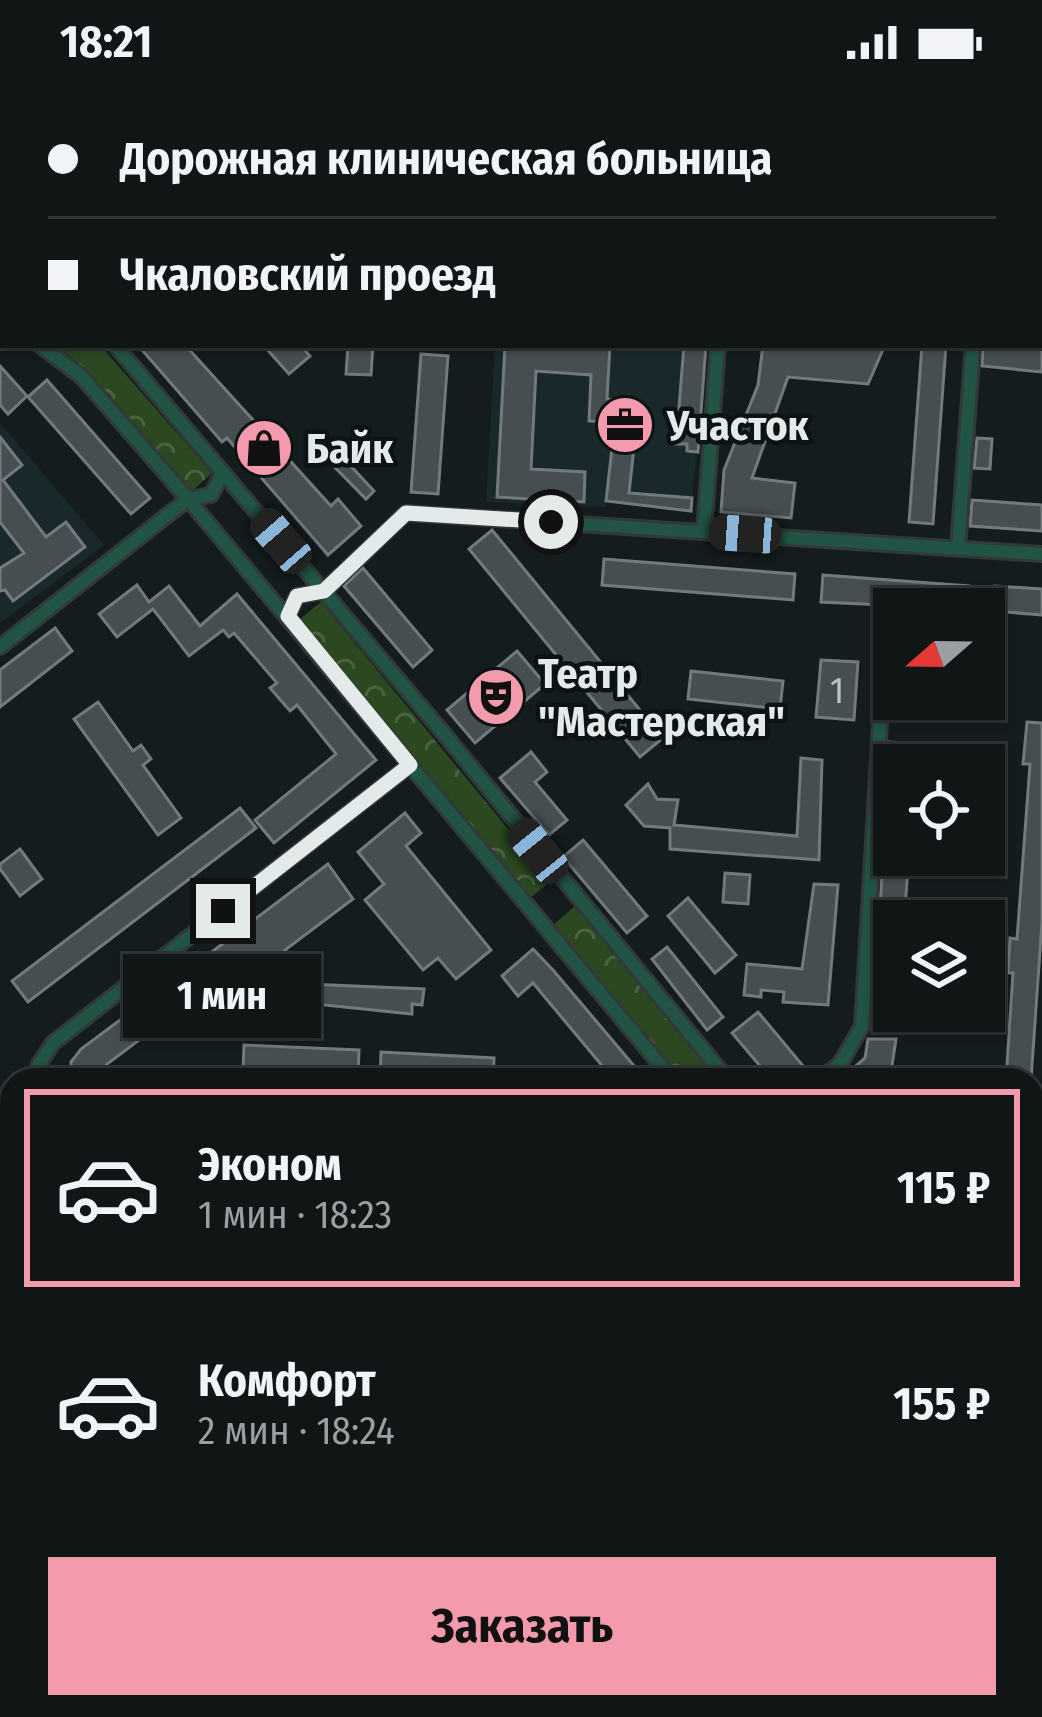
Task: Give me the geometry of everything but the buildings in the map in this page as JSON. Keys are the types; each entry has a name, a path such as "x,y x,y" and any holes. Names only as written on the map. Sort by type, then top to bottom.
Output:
{"street":[{"path":"44,348 82,377 188,499 663,1068"},
{"path":"117,348 718,1068"},
{"path":"704,531 718,348"},
{"path":"958,548 973,348"},
{"path":"0,647 188,499 211,495 222,474"},
{"path":"288,616 297,596 324,591 406,513 1042,554"},
{"path":"834,1068 862,1026 880,720"},
{"path":"38,1068 53,1043 410,765"}],"shaded area":[{"path":"495,348 707,348 691,511 607,501 605,507 486,502"},
{"path":"0,423 104,545 0,623"}],"green space":[{"path":"60,348 103,348 212,473 191,492 80,364"},
{"path":"321,602 551,881 530,898 300,619"},
{"path":"575,906 711,1068 672,1068 553,925"}],"place":[{"name":"Участок","path":"625,425"},
{"name":"Байк","path":"264,448"},
{"name":"Театр \"Мастерская\"","path":"496,697"}],"route":[{"path":"223,911 410,765 288,616 297,596 324,591 406,513 551,522"}]}
